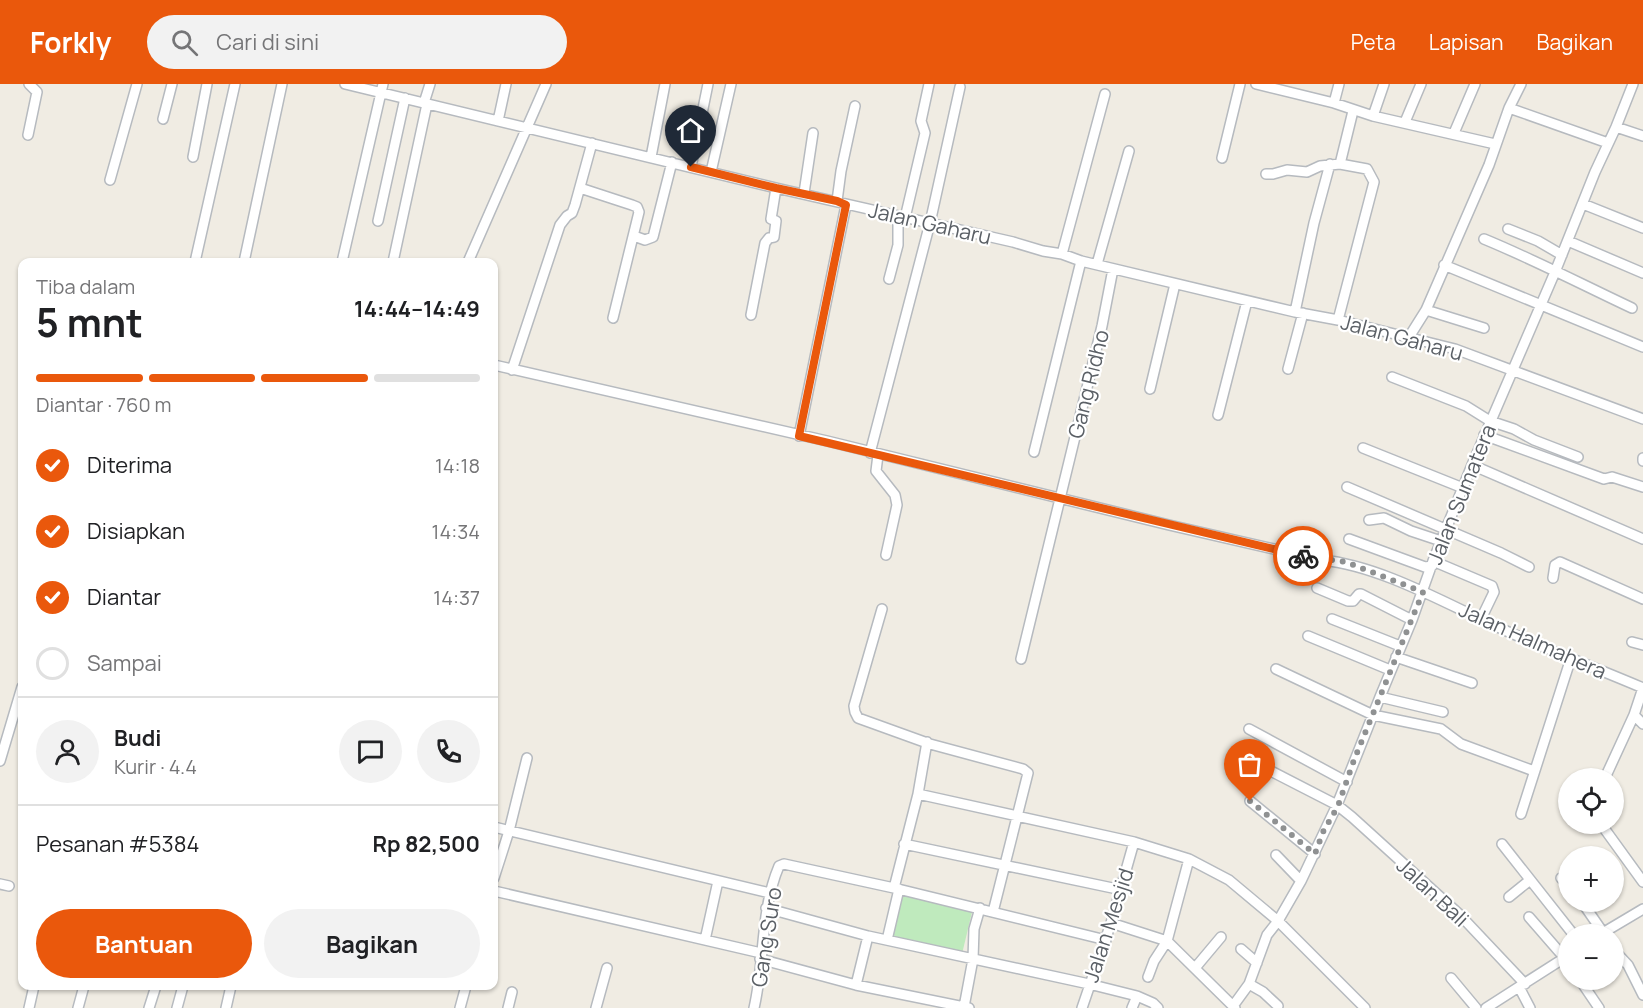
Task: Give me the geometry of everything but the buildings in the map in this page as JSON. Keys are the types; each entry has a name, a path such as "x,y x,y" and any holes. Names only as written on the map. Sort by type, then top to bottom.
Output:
{"street":[{"path":"28,135 37,92 29,84"},
{"path":"110,180 136,84"},
{"path":"163,119 172,84"},
{"path":"193,157 207,84"},
{"path":"196,258 236,84"},
{"path":"245,258 282,84"},
{"path":"394,258 430,84"},
{"path":"498,121 506,84"},
{"path":"470,258 546,84"},
{"path":"651,157 665,84"},
{"path":"691,167 708,84"},
{"path":"711,172 731,84"},
{"path":"889,279 898,245 902,217 925,133 921,121 929,84"},
{"path":"1222,158 1240,84"},
{"path":"1256,84 1290,89 1353,111 1496,144"},
{"path":"1334,103 1339,84"},
{"path":"1373,116 1384,84"},
{"path":"1405,122 1421,84"},
{"path":"1454,134 1475,84"},
{"path":"1408,337 1425,310 1489,165 1509,108 1521,84"},
{"name":"Jalan Gaharu","path":"350,85 382,88 405,98 498,121 1014,242 1113,269 1455,349 1643,419"},
{"name":"Jalan Sumatera","path":"1234,1007 1249,984 1267,935 1278,921 1301,881 1323,832 1338,806 1484,435 1616,128 1631,85"},
{"path":"886,555 897,505 895,495 876,471 874,454 930,223 960,87"},
{"path":"343,258 382,88"},
{"path":"1062,254 1105,94"},
{"path":"378,221 405,98"},
{"path":"799,436 842,203 845,150 855,106"},
{"path":"1509,108 1608,143"},
{"path":"1288,369 1314,223 1353,111"},
{"path":"1616,128 1643,136"},
{"path":"804,193 813,133"},
{"path":"512,370 560,225 572,213 592,143"},
{"path":"1097,264 1129,151"},
{"path":"634,236 645,240 653,237 672,162"},
{"path":"1266,174 1287,170 1307,172 1335,164 1367,169 1374,182 1338,320"},
{"path":"580,188 637,207 639,212 613,318"},
{"path":"751,315 765,243 769,238 774,237 776,230 776,221 771,219 776,188"},
{"path":"1583,204 1643,228"},
{"path":"1508,229 1538,241 1562,255"},
{"path":"1484,238 1632,308"},
{"path":"1568,241 1643,273"},
{"path":"1034,452 1081,261"},
{"path":"1444,265 1643,347"},
{"name":"Gang Ridho","path":"1021,658 1102,326 1113,269"},
{"path":"1150,389 1175,284"},
{"path":"1218,415 1247,301"},
{"path":"1425,310 1484,328"},
{"name":"Jalan Halmahera","path":"498,366 685,408 1311,558 1346,562 1423,592 1502,629 1643,688"},
{"path":"1392,377 1466,406 1490,421 1578,457"},
{"path":"1484,435 1604,479 1612,477 1643,486"},
{"path":"1363,448 1463,488"},
{"path":"1472,465 1643,539"},
{"path":"1347,487 1529,567"},
{"path":"1369,520 1384,518 1441,541"},
{"path":"1349,539 1425,567 1432,564 1492,586 1494,592 1481,619"},
{"path":"1553,578 1555,565 1560,562 1643,599"},
{"path":"1317,588 1348,601 1353,601 1361,594 1412,620"},
{"path":"882,609 854,706 858,718 927,742 1028,772 993,912"},
{"path":"1332,619 1400,646"},
{"path":"1308,636 1390,670"},
{"path":"1632,642 1643,645"},
{"path":"1396,657 1472,683"},
{"path":"1521,814 1571,658"},
{"path":"1276,669 1373,715 1441,729 1461,744 1534,771"},
{"path":"1610,768 1634,715 1643,688"},
{"path":"1380,697 1443,712"},
{"path":"0,761 18,700"},
{"path":"1634,715 1643,724"},
{"path":"1249,729 1347,782"},
{"path":"887,940 904,844 918,794 927,742"},
{"path":"498,865 527,758"},
{"name":"Jalan Bali","path":"1265,768 1338,806 1459,914 1522,985 1530,1008"},
{"path":"918,794 1134,842 1190,859 1229,880 1278,921 1365,1008"},
{"path":"1250,801 1315,854"},
{"path":"498,828 770,893"},
{"path":"1608,834 1643,882"},
{"name":"Jalan Mesjid","path":"1082,1008 1122,890 1134,842"},
{"path":"1502,843 1565,924"},
{"path":"904,844 1122,890"},
{"path":"1276,855 1301,881"},
{"path":"1148,976 1167,940 1190,859"},
{"name":"Gang Suro","path":"754,1008 766,908 779,866 784,864 896,888"},
{"path":"1509,897 1530,880"},
{"path":"705,940 718,881"},
{"path":"896,888 1106,940"},
{"path":"498,892 705,940 856,985 966,1007 973,959 974,929 980,908"},
{"path":"766,908 868,936 1137,996 1153,1003 1158,1008"},
{"path":"1620,924 1642,912"},
{"path":"1529,917 1558,947"},
{"path":"1111,923 1167,940 1234,1007"},
{"path":"856,985 868,936"},
{"path":"1195,968 1221,937"},
{"path":"1241,949 1257,963"},
{"path":"1624,961 1643,995"},
{"path":"1490,1007 1558,964"},
{"path":"596,1008 607,968"},
{"path":"1451,978 1476,1008"},
{"path":"1249,984 1263,992 1278,1006"},
{"path":"29,1008 33,990"},
{"path":"78,1008 83,990"},
{"path":"149,1008 155,990"},
{"path":"177,1008 182,990"},
{"path":"226,1008 230,990"},
{"path":"460,1008 465,990"},
{"path":"1587,990 1599,1008"},
{"path":"508,1008 512,992"},
{"path":"1132,1008 1137,996"}],"green space":[{"path":"901,891 973,908 962,954 891,937"}],"way so far":[{"path":"1250,801 1315,854 1323,832 1338,806 1354,760 1423,592 1346,562 1303,556"}],"route":[{"path":"691,167 846,205 799,436 1303,556"}]}
